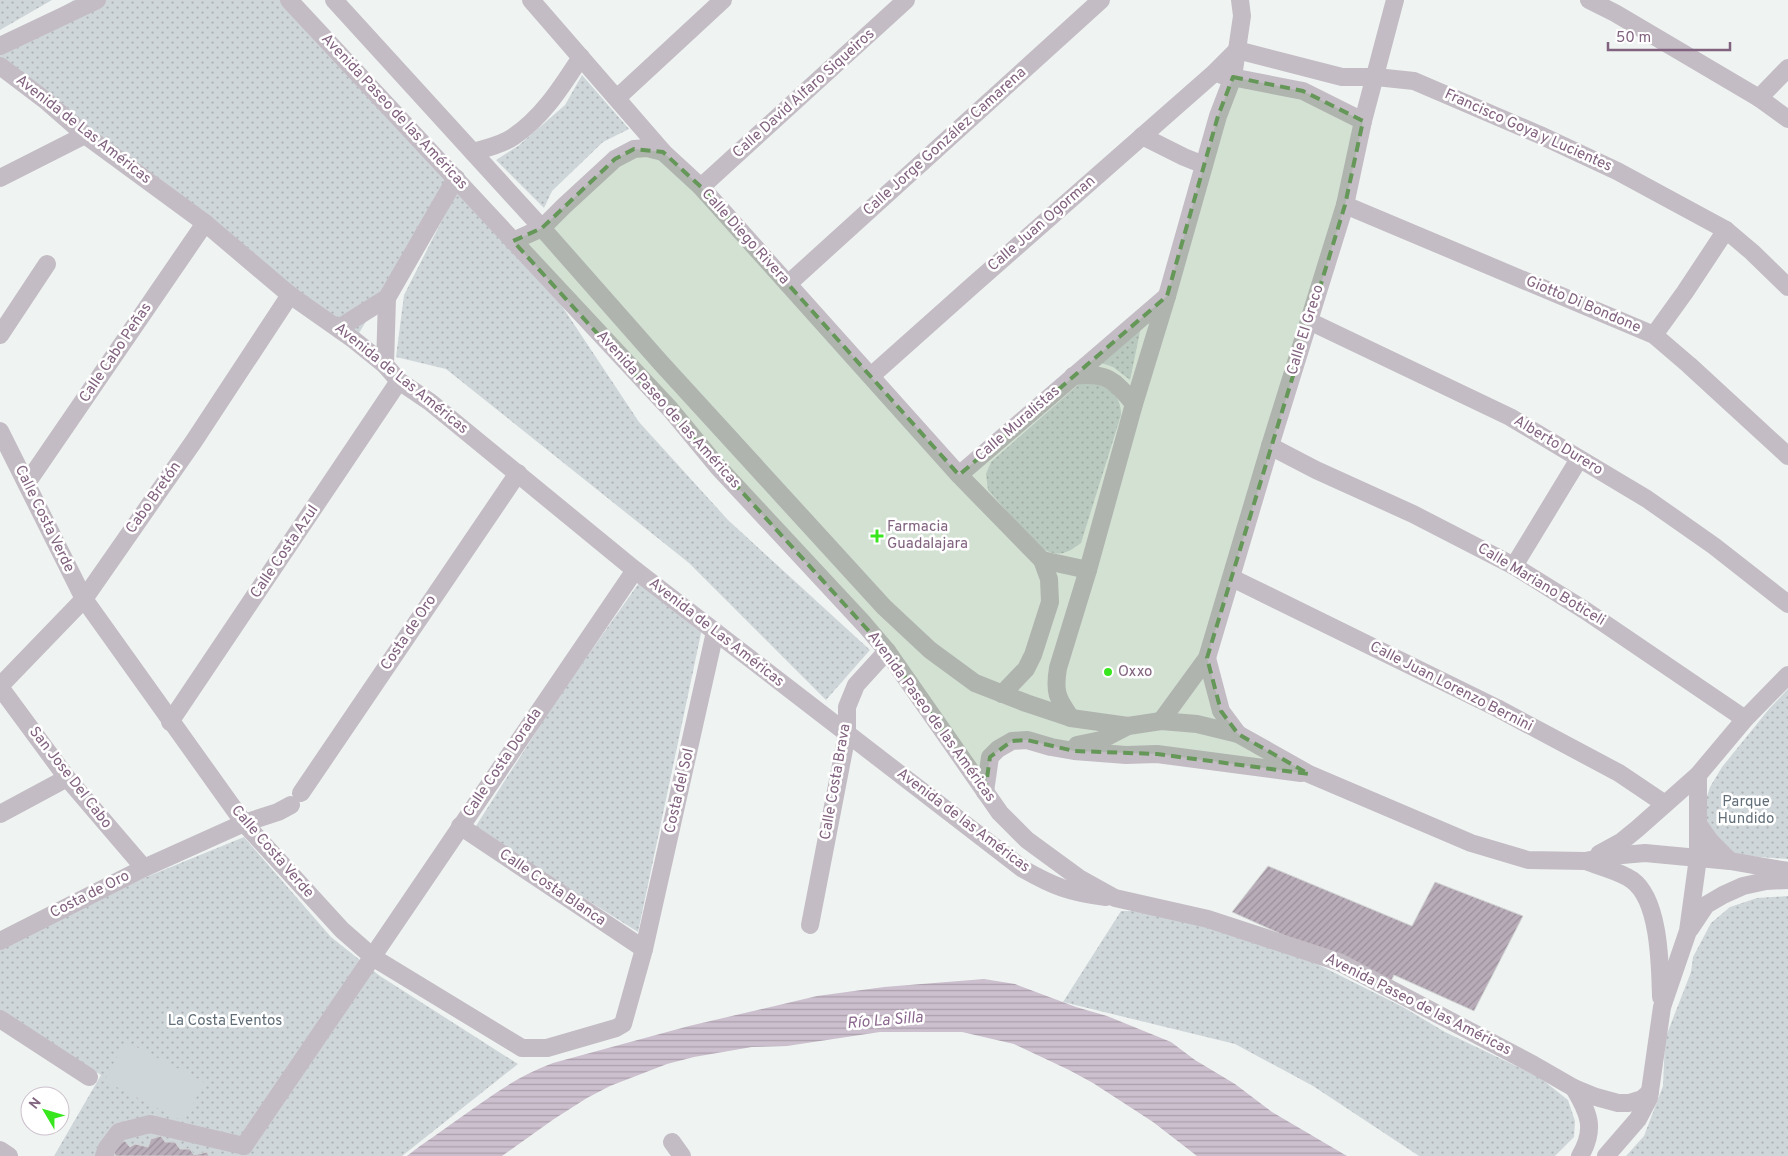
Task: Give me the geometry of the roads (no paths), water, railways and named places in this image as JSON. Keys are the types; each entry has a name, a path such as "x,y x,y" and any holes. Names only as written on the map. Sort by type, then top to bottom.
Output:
{"street":[{"path":"0,46 97,0"},
{"name":"Avenida Paseo de las Américas","path":"289,0 670,409 718,466 864,624 887,651 1000,813 1027,840 1079,878 1115,898 1208,919 1339,962 1534,1064 1574,1088 1618,1103 1629,1103 1642,1099 1650,1092"},
{"name":"Avenida Paseo de las Américas","path":"334,0 884,607 930,650 975,683 1071,718 1128,726 1162,721 1197,724 1238,734 1309,774 1471,842 1528,860 1585,861 1611,856 1645,853 1730,861 1788,871"},
{"path":"617,98 723,0"},
{"name":"Calle David Alfaro Siqueiros","path":"701,187 906,0"},
{"name":"Calle Jorge González Camarena","path":"788,284 1101,0"},
{"path":"1071,718 1059,701 1055,684 1058,668 1088,570 1218,116 1233,77 1242,16 1240,0"},
{"name":"Calle El Greco","path":"1162,721 1207,658 1270,446 1345,205 1363,121 1395,0"},
{"path":"1589,0 1615,13 1759,98 1788,119"},
{"name":"Calle Diego Rivera","path":"536,2 662,152 701,187 959,474"},
{"name":"Calle Juan Ogorman","path":"872,376 1213,74 1237,50"},
{"name":"Francisco Goya y Lucientes","path":"1237,50 1342,76 1414,81 1540,135 1617,171 1726,230 1788,287"},
{"path":"473,152 512,137 541,113 581,57"},
{"name":"Avenida de Las Américas","path":"0,66 45,100 85,136 205,224 290,296 339,328 385,365 399,381 430,402 635,570 847,734"},
{"path":"1759,98 1788,68"},
{"path":"1213,74 1303,91 1363,121"},
{"path":"0,178 85,136"},
{"path":"1142,136 1204,165"},
{"path":"513,241 542,228 616,159 634,149 647,148 662,152"},
{"path":"339,328 387,298 456,178"},
{"name":"Giotto Di Bondone","path":"1345,205 1654,335 1788,456"},
{"name":"Calle Cabo Peñas","path":"27,483 205,224"},
{"path":"1654,335 1726,230"},
{"path":"0,335 47,264"},
{"name":"Cabo Bretón","path":"0,686 84,599 194,441 290,296"},
{"name":"Calle Muralistas","path":"959,474 1167,296"},
{"path":"385,365 387,298"},
{"name":"Alberto Durero","path":"1309,321 1510,417 1647,499 1714,546 1788,604"},
{"path":"1073,376 1093,374 1108,379 1120,387 1134,404"},
{"name":"Calle Costa Azul","path":"170,722 399,381"},
{"name":"Calle Costa Verde","path":"0,431 84,599 170,722 244,823 342,930 374,958 522,1048 534,1049 556,1046 616,1028 623,1024 644,949"},
{"name":"Calle Mariano Boticeli","path":"1270,446 1316,470 1413,514 1514,566 1625,637 1745,719"},
{"path":"1514,566 1579,459"},
{"name":"Costa de Oro","path":"0,941 144,868 244,823 278,812 296,799 518,473"},
{"path":"959,474 1042,560 1050,579 1050,602 1034,655 1026,669 1002,694"},
{"path":"1042,560 1088,570"},
{"name":"Calle Costa Dorada","path":"246,1151 460,826 635,570"},
{"name":"Calle Juan Lorenzo Bernini","path":"1232,578 1497,708 1618,773 1665,804"},
{"name":"Costa del Sol","path":"644,949 715,632"},
{"name":"Calle Costa Brava","path":"810,925 847,734 847,707 856,685 887,651"},
{"path":"1207,658 1221,711 1238,734"},
{"path":"1585,861 1622,842 1698,775 1745,719 1788,675"},
{"name":"San Jose Del Cabo","path":"0,686 67,778 144,868"},
{"path":"1051,747 1080,745 1101,740 1128,726"},
{"name":"Avenida de las Américas","path":"847,734 1023,869 1052,885 1081,894 1115,898"},
{"path":"985,792 990,757 998,749 1012,741 1028,740 1074,751 1126,755 1157,754 1309,774"},
{"path":"1662,1008 1688,931 1698,858 1698,775"},
{"path":"0,814 67,778"},
{"path":"1698,824 1710,841 1730,861"},
{"name":"Calle Costa Blanca","path":"460,826 644,949"},
{"path":"1585,861 1632,880 1642,891 1652,912 1660,951 1662,1008 1650,1098 1638,1119 1606,1156"},
{"path":"1688,931 1706,906 1723,895 1743,886 1766,881 1788,880"},
{"path":"0,1019 89,1077"},
{"path":"1574,1088 1586,1108 1589,1118 1589,1134 1580,1156"},
{"path":"104,1156 107,1148 119,1132 150,1124 246,1151"},
{"path":"0,1150 9,1156"}],"water":[{"name":"Río La Silla","path":"984,979 1015,984 1076,1007 1107,1016 1171,1042 1195,1060 1235,1084 1272,1112 1347,1156 1197,1156 1153,1122 1093,1083 1014,1044 962,1032 880,1032 787,1046 752,1047 694,1057 667,1064 610,1086 587,1098 502,1156 407,1156 503,1088 527,1074 553,1063 689,1026 817,996 884,987"}],"place":[{"name":"Farmacia Guadalajara","path":"877,536"},
{"name":"Oxxo","path":"1108,672"}],"park label":[{"name":"Parque Hundido","path":"1746,810"},
{"name":"La Costa Eventos","path":"225,1021"}]}
